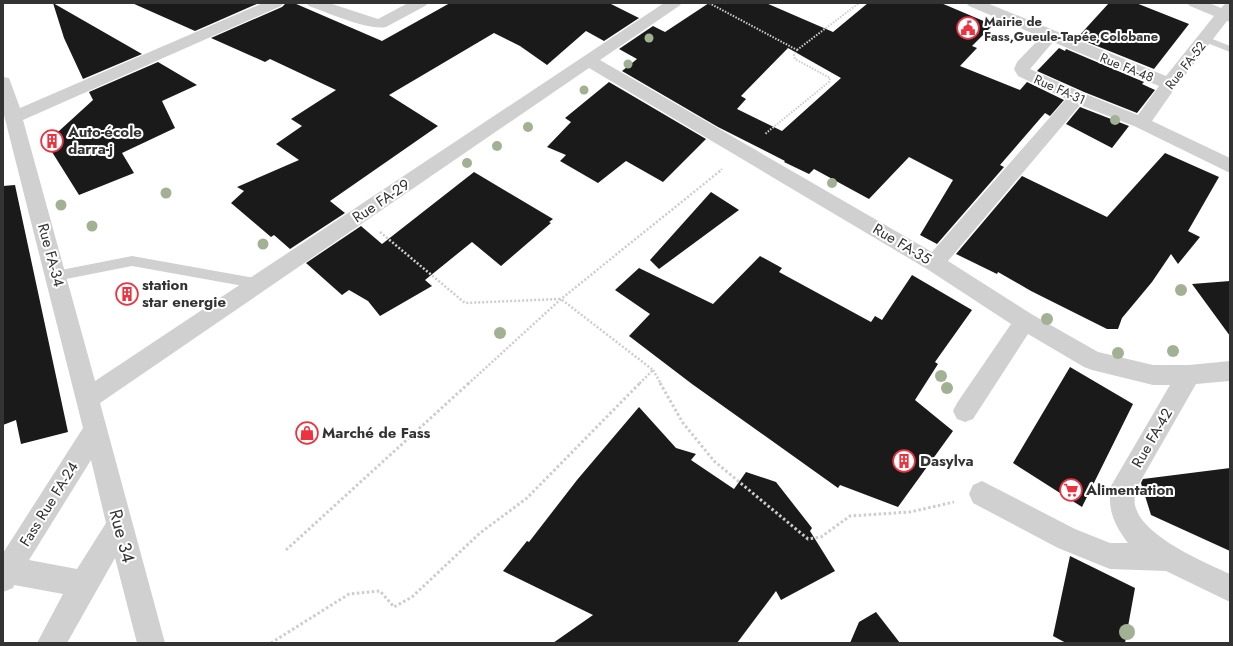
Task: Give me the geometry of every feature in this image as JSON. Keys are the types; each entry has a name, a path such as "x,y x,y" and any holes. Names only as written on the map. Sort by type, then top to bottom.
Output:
{"street":[{"path":"14,117 276,3"},
{"path":"314,3 380,24 420,3"},
{"name":"Rue FA-29","path":"88,398 260,284 674,3"},
{"name":"Rue FA-48","path":"974,3 1050,36 1169,84"},
{"path":"1195,3 1228,13"},
{"name":"Rue FA-52","path":"1140,122 1142,122 1169,84 1205,39 1228,13"},
{"name":"Rue FA-31","path":"1050,36 1022,69 1024,72 1077,97 1140,122 1230,166"},
{"name":"Rue FA-35","path":"589,61 744,151 1092,360 1153,375 1189,375 1230,371"},
{"name":"Rue FA-34","path":"3,82 14,117 96,429"},
{"path":"934,264 1077,97"},
{"path":"964,411 1025,321"},
{"name":"Rue FA-42","path":"1189,375 1124,486 1122,504 1128,522 1143,540 1169,558 1230,588"},
{"name":"Rue 34","path":"96,429 119,526 151,643"},
{"name":"Fass Rue FA-24","path":"5,573 96,429"},
{"path":"982,494 1067,539 1110,556 1169,558"},
{"path":"51,643 119,526"},
{"path":"5,573 84,584"}],"lane":[{"path":"1205,39 1230,48"},
{"path":"56,276 132,261 260,284"}],"path":[{"path":"709,3 797,50"},
{"path":"286,550 561,299 829,82 830,78 795,59 794,55 797,50 859,3"},
{"path":"360,215 465,303 561,299 653,370 683,423 714,461 808,540 821,537 850,516 910,512 982,494"},
{"path":"271,643 348,594 380,591 394,607 412,597 480,533 527,498 653,370"}],"building":[{"path":"53,3 142,54 83,79 64,38"},
{"path":"132,3 259,3 195,31"},
{"path":"286,3 294,3 382,41 450,3 609,3 639,18 604,41 586,31 547,65 520,46 494,33 389,95 438,126 330,201 345,213 290,249 274,235 271,237 231,203 244,191 237,187 299,160 276,144 302,126 291,119 336,90 270,59 265,62 211,38 282,7"},
{"path":"709,3 766,3 833,32 868,3 941,3 993,25 972,46 977,48 960,66 1020,90 1027,82 1064,100 1050,116 1045,113 1000,165 1004,167 937,244 920,235 953,180 909,157 869,199 814,169 809,174 784,162 785,161 718,127 622,71 637,59 619,49 653,26 665,32","holes":["788,48 841,78 782,131 737,109 746,99 741,96"]},
{"path":"1109,3 1136,3 1189,24 1154,69 1077,38"},
{"path":"1059,48 1065,51 1066,49 1144,82 1142,84 1155,90 1137,113 1037,71"},
{"path":"158,62 197,85 162,101 175,128 122,153 134,173 79,195 42,136 59,131 93,100 89,92"},
{"path":"609,82 706,139 663,182 626,161 598,183 560,161 566,155 547,147 571,122 565,118"},
{"path":"1080,107 1129,126 1112,148 1066,124"},
{"path":"1165,153 1219,177 1188,231 1200,237 1178,264 1171,254 1152,282 1122,318 1118,329 1107,329 1031,291 998,272 997,274 956,254 1022,176 1107,217"},
{"path":"474,172 553,219 549,222 551,223 501,266 472,242 425,280 432,286 380,316 368,301 349,290 342,295 306,263 361,226 382,244"},
{"path":"15,185 68,432 21,444 16,420 3,425 3,186"},
{"path":"711,192 739,210 659,269 650,260"},
{"path":"760,256 782,268 779,272 871,322 875,316 882,320 912,275 972,310 935,362 938,364 915,400 953,431 898,507 840,485 838,488 692,384 629,336 650,314 615,290 639,268 713,304"},
{"path":"1230,281 1230,336 1192,284"},
{"path":"1070,367 1133,404 1082,507 1013,463"},
{"path":"639,407 676,448 696,454 691,460 734,489 746,472 776,482 812,528 810,531 835,571 781,600 776,591 737,643 553,643 593,615 503,571 527,541 529,542 577,480"},
{"path":"1230,468 1230,551 1151,515 1141,483 1143,479"},
{"path":"1070,556 1135,588 1125,643 1066,643 1053,636"},
{"path":"876,612 900,643 850,643 859,622"}],"place":[{"name":"Mairie de Fass,Gueule-Tapée,Colobane","path":"968,28"},
{"name":"Auto-école darra-j","path":"52,141"},
{"name":"station star energie","path":"127,294"},
{"name":"Marché de Fass","path":"307,433"},
{"name":"Dasylva","path":"904,461"},
{"name":"Alimentation","path":"1071,490"}]}
